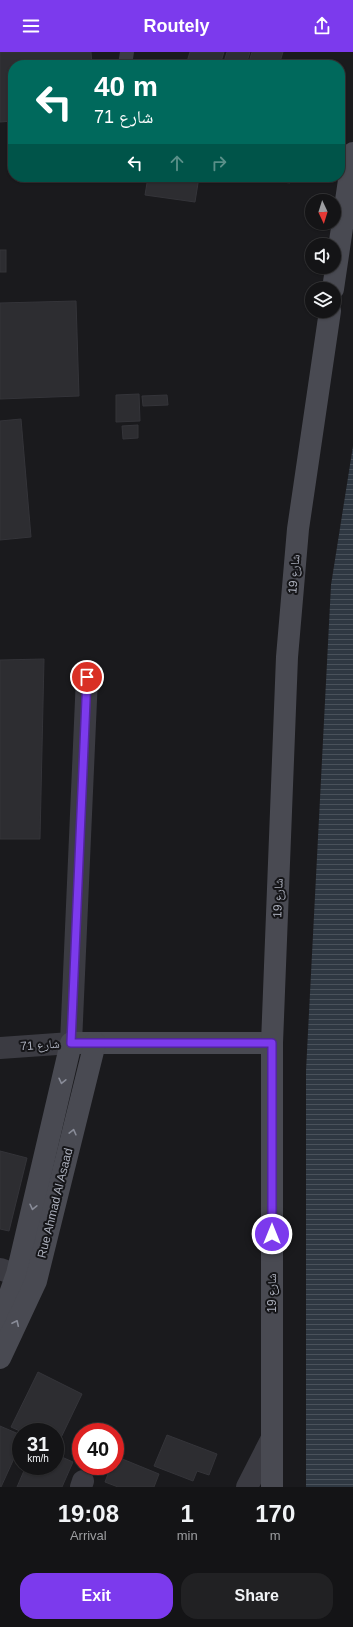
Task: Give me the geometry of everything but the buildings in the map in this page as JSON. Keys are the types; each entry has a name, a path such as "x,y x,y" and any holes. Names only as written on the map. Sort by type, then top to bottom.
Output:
{"street":[{"path":"334,282 353,153"},
{"name":"شارع 19","path":"272,1487 272,1043 287,657 298,529 329,318"},
{"path":"71,1043 87,677"},
{"name":"شارع 71","path":"0,1048 71,1043 272,1043"},
{"name":"Rue Ahmad Al Asaad","path":"0,1358 71,1043"},
{"name":"Rue Ahmad Al Asaad","path":"0,1322 18,1275 95,1043"},
{"path":"247,1487 271,1440"}],"shaded area":[{"path":"353,446 353,1487 306,1487 306,1071 331,585"}],"route":[{"path":"87,677 71,1043 272,1043 272,1234"}]}
